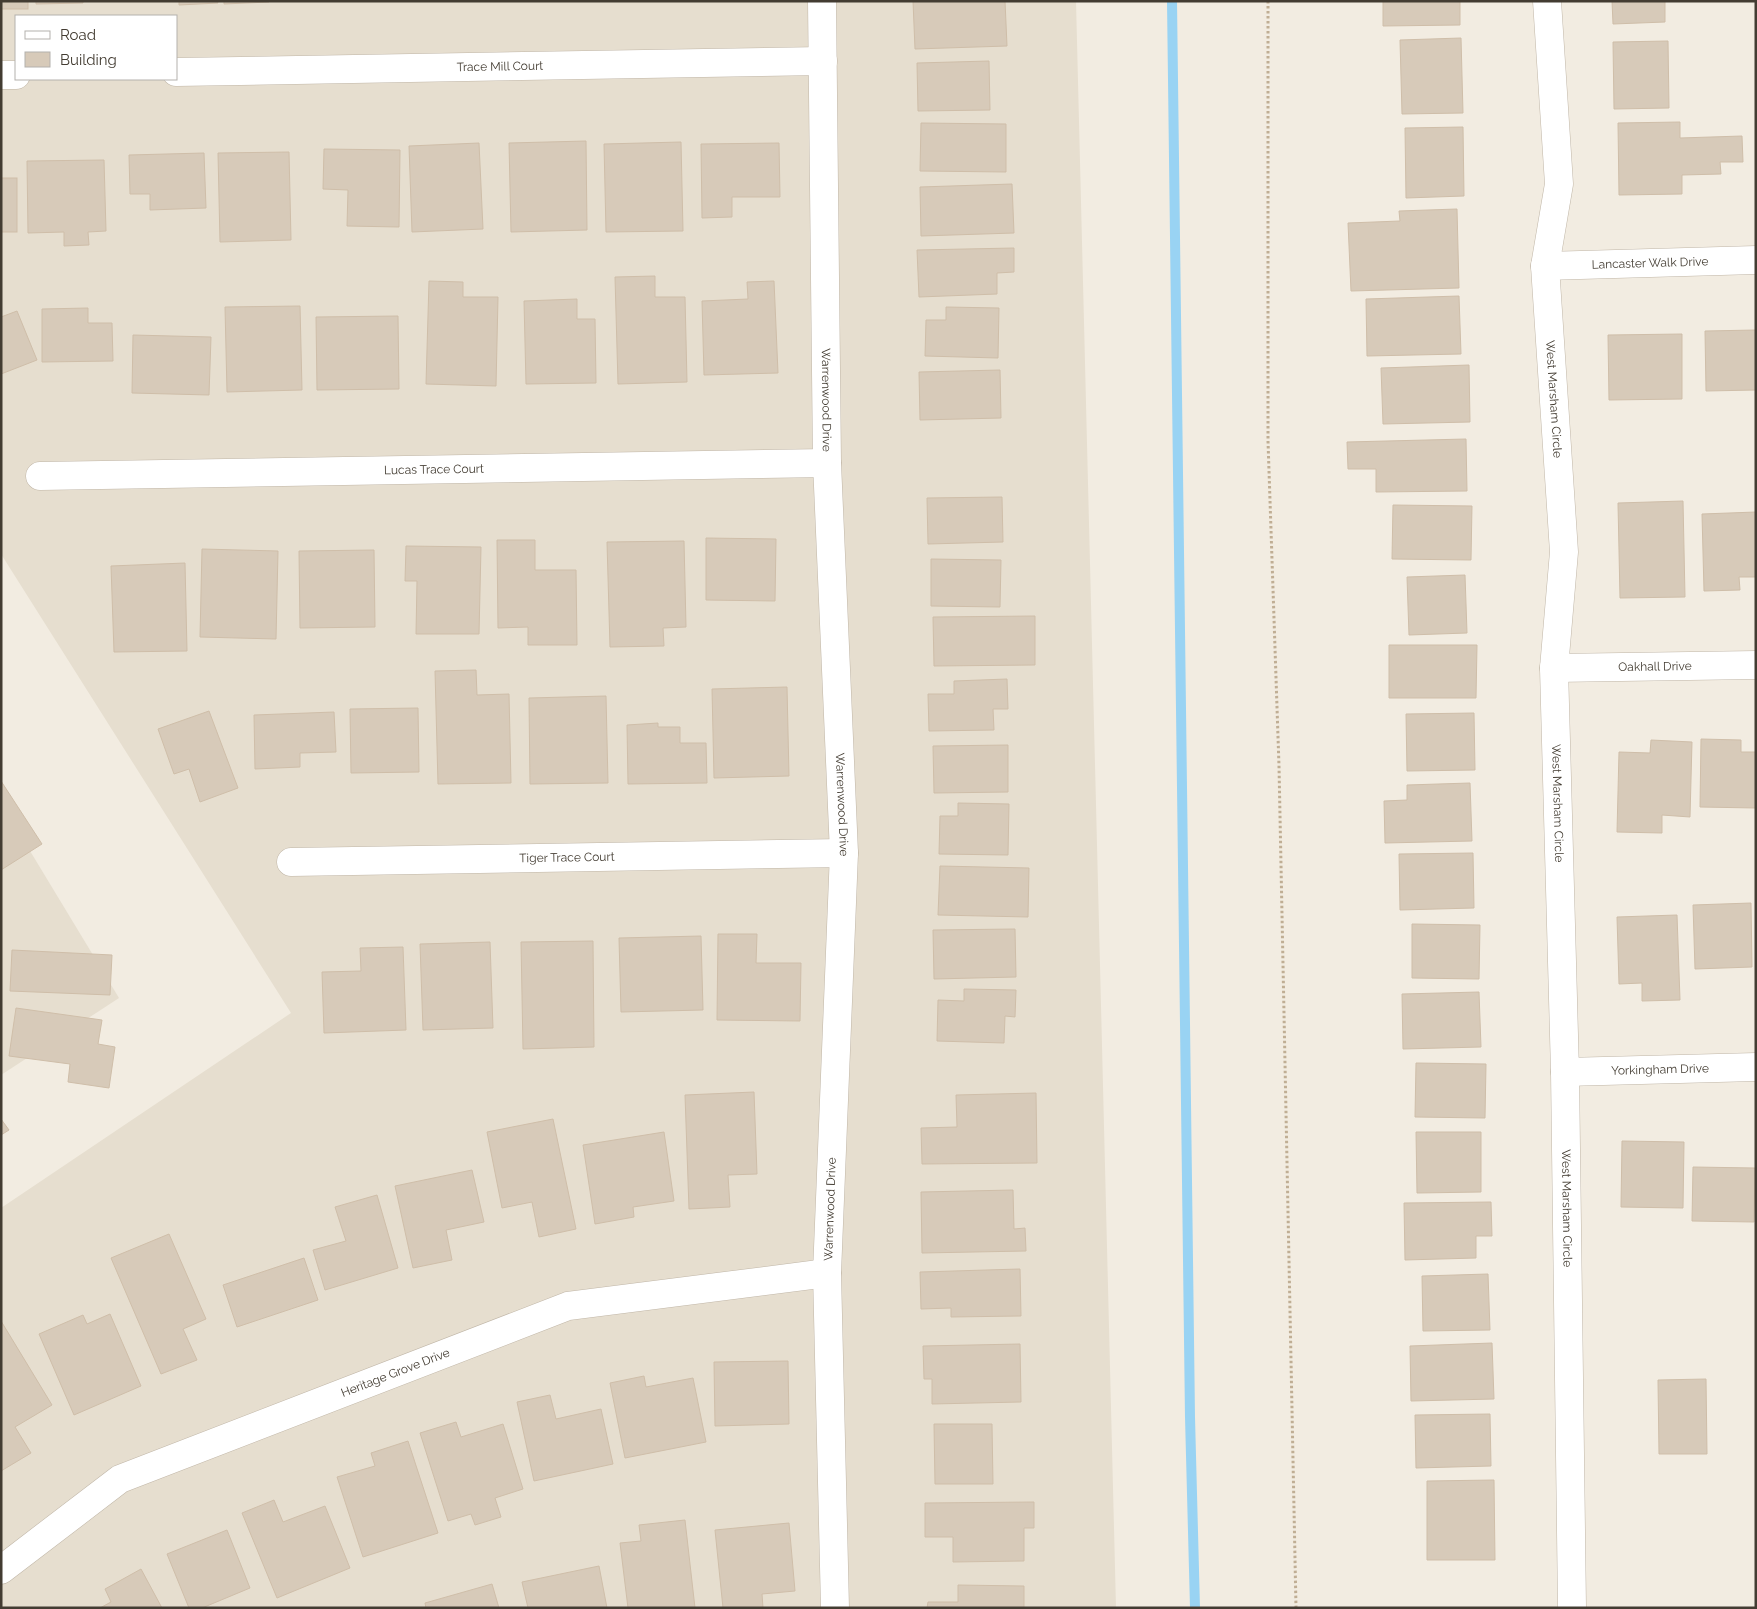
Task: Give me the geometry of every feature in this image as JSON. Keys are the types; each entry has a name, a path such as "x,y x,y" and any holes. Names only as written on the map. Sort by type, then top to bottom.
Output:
{"street":[{"name":"Warrenwood Drive","path":"822,1 827,464 844,853 827,1273 836,1608"},
{"name":"West Marsham Circle","path":"1547,1 1559,184 1545,266 1564,552 1554,668 1565,1072 1572,1608"},
{"name":"Trace Mill Court","path":"178,72 824,61"},
{"path":"1,75 15,75"},
{"name":"Lancaster Walk Drive","path":"1545,266 1756,260"},
{"name":"Lucas Trace Court","path":"40,476 827,464"},
{"name":"Oakhall Drive","path":"1554,668 1756,666"},
{"name":"Tiger Trace Court","path":"291,862 844,853"},
{"name":"Yorkingham Drive","path":"1565,1072 1756,1068"},
{"name":"Heritage Grove Drive","path":"1,1570 120,1479 568,1306 827,1273"}],"path":[{"path":"1268,1 1268,441 1280,786 1296,1608"}],"shaded area":[{"path":"1,1 1076,1 1116,1608 1,1608 1,1208 291,1013 1,554"},
{"path":"1,803 119,998 1,1075"}],"building":[{"path":"1,1 28,1 28,9 1,9"},
{"path":"36,1 83,1 83,3 36,4"},
{"path":"179,1 217,1 218,3 179,5"},
{"path":"224,1 269,1 269,2 224,4"},
{"path":"913,1 1005,1 1007,46 915,49"},
{"path":"1383,1 1460,1 1460,25 1383,26"},
{"path":"1612,1 1665,1 1665,22 1613,24"},
{"path":"1461,38 1463,113 1402,114 1400,40"},
{"path":"1668,41 1669,108 1614,109 1613,42"},
{"path":"989,61 990,110 918,111 917,63"},
{"path":"1680,122 1680,138 1742,136 1743,162 1720,162 1721,174 1682,175 1682,194 1619,195 1618,123"},
{"path":"921,123 1006,124 1006,172 920,171"},
{"path":"1463,127 1464,196 1406,198 1405,128"},
{"path":"586,141 587,230 511,232 509,143"},
{"path":"681,142 683,231 606,232 604,144"},
{"path":"479,143 483,229 412,232 409,146"},
{"path":"779,143 780,197 732,197 732,217 702,218 701,144"},
{"path":"324,149 400,150 399,227 347,226 348,190 323,189"},
{"path":"289,152 291,240 220,242 218,153"},
{"path":"204,153 206,208 150,210 150,194 130,194 129,155"},
{"path":"104,160 106,231 88,232 89,245 64,246 64,232 28,233 27,161"},
{"path":"1,178 17,178 17,232 1,232"},
{"path":"1012,184 1014,233 921,236 920,187"},
{"path":"1457,209 1459,288 1351,291 1348,223 1400,221 1399,211"},
{"path":"1014,248 1014,272 997,273 997,294 919,297 917,250"},
{"path":"655,276 655,297 685,297 687,382 618,384 615,277"},
{"path":"429,281 463,282 463,297 498,297 496,386 426,384"},
{"path":"774,281 778,373 704,375 702,301 748,299 747,282"},
{"path":"1459,296 1461,354 1367,356 1366,299"},
{"path":"577,299 577,319 595,319 596,383 526,384 524,301"},
{"path":"300,306 302,390 227,392 225,307"},
{"path":"946,307 999,308 998,358 925,356 926,320 946,320"},
{"path":"88,308 88,323 112,323 113,361 42,362 42,309"},
{"path":"17,311 37,360 1,374 1,317"},
{"path":"398,316 399,389 317,390 316,317"},
{"path":"1756,330 1756,390 1706,391 1705,331"},
{"path":"1682,334 1682,399 1609,400 1608,335"},
{"path":"133,335 211,337 209,395 132,393"},
{"path":"1469,365 1470,422 1383,424 1381,368"},
{"path":"1000,370 1001,418 920,420 919,372"},
{"path":"1466,439 1467,491 1376,492 1376,469 1348,469 1347,442"},
{"path":"1002,497 1003,542 928,544 927,498"},
{"path":"1683,501 1685,597 1620,598 1618,503"},
{"path":"1393,505 1472,506 1471,560 1392,559"},
{"path":"1756,512 1756,577 1739,577 1740,590 1704,591 1702,514"},
{"path":"706,538 776,539 775,601 706,600"},
{"path":"497,540 535,540 535,570 576,570 577,645 528,645 528,627 498,628"},
{"path":"684,541 686,627 663,628 664,646 610,647 607,542"},
{"path":"406,546 481,547 479,634 416,634 417,581 405,581"},
{"path":"202,549 278,551 276,639 200,637"},
{"path":"374,550 375,627 300,628 299,551"},
{"path":"931,559 1001,560 1000,607 931,606"},
{"path":"185,563 187,651 114,652 111,566"},
{"path":"1465,575 1467,633 1409,635 1407,577"},
{"path":"1035,616 1035,665 934,666 933,617"},
{"path":"1389,645 1477,645 1476,698 1389,698"},
{"path":"476,670 477,695 509,694 511,783 438,784 435,671"},
{"path":"1007,679 1008,709 993,709 994,730 929,731 928,694 954,694 954,681"},
{"path":"787,687 789,776 714,778 712,689"},
{"path":"606,696 608,783 530,784 529,698"},
{"path":"418,708 419,772 351,773 350,709"},
{"path":"209,711 238,788 200,802 189,769 174,774 158,729"},
{"path":"334,712 336,752 300,753 300,767 255,769 254,715"},
{"path":"1474,713 1475,770 1407,771 1406,714"},
{"path":"658,723 658,727 680,727 680,743 706,743 707,783 628,784 627,725"},
{"path":"1701,739 1741,740 1741,752 1756,752 1756,808 1700,807"},
{"path":"1651,740 1692,742 1690,817 1662,815 1662,833 1617,832 1619,752 1650,753"},
{"path":"1008,745 1008,792 934,793 933,746"},
{"path":"1,781 42,844 1,870"},
{"path":"1470,783 1472,841 1385,843 1384,801 1407,800 1407,785"},
{"path":"958,803 1009,804 1008,855 939,854 940,816 958,816"},
{"path":"1473,853 1474,908 1400,910 1399,854"},
{"path":"940,866 1029,868 1028,917 938,915"},
{"path":"1751,903 1752,967 1695,969 1693,905"},
{"path":"1677,915 1680,1000 1642,1001 1642,983 1619,984 1617,917"},
{"path":"1412,924 1480,925 1479,979 1412,978"},
{"path":"1015,929 1016,977 934,979 933,930"},
{"path":"718,934 757,934 756,963 801,963 800,1021 717,1020"},
{"path":"701,936 703,1010 621,1012 619,938"},
{"path":"593,941 594,1047 523,1049 521,942"},
{"path":"490,942 493,1028 423,1030 420,944"},
{"path":"403,947 406,1030 324,1033 322,972 361,971 360,948"},
{"path":"12,950 112,955 110,995 10,991"},
{"path":"964,989 1016,990 1015,1017 1005,1016 1004,1043 937,1041 938,1000 964,1001"},
{"path":"1479,992 1481,1047 1403,1049 1402,994"},
{"path":"16,1008 102,1020 98,1044 115,1047 109,1088 68,1082 70,1064 9,1056"},
{"path":"1416,1063 1486,1064 1485,1118 1415,1117"},
{"path":"754,1092 757,1174 728,1175 730,1207 689,1209 685,1095"},
{"path":"1036,1093 1037,1163 922,1164 921,1128 957,1127 956,1095"},
{"path":"1,1119 9,1130 1,1135"},
{"path":"553,1119 576,1229 539,1237 532,1202 502,1208 487,1132"},
{"path":"664,1132 674,1201 633,1207 634,1217 595,1224 583,1145"},
{"path":"1416,1132 1481,1132 1481,1192 1417,1193"},
{"path":"1622,1141 1684,1142 1683,1208 1621,1207"},
{"path":"1693,1167 1755,1168 1754,1222 1692,1221"},
{"path":"472,1170 484,1222 446,1230 452,1260 413,1268 395,1186"},
{"path":"1013,1190 1014,1229 1025,1228 1026,1251 922,1253 921,1192"},
{"path":"377,1195 398,1268 325,1290 313,1250 346,1241 335,1207"},
{"path":"1491,1202 1492,1236 1476,1236 1476,1258 1405,1260 1404,1203"},
{"path":"169,1234 206,1319 183,1329 197,1360 161,1374 111,1258"},
{"path":"304,1258 318,1300 237,1327 223,1285"},
{"path":"1020,1269 1021,1316 951,1317 951,1308 921,1309 920,1272"},
{"path":"1488,1274 1490,1330 1423,1331 1422,1276"},
{"path":"110,1314 141,1386 74,1415 39,1334 83,1315 87,1324"},
{"path":"1,1321 52,1405 15,1427 31,1453 1,1471"},
{"path":"1492,1343 1494,1399 1411,1401 1410,1346"},
{"path":"1020,1344 1021,1402 932,1404 932,1379 924,1379 923,1346"},
{"path":"788,1361 789,1424 715,1426 714,1362"},
{"path":"644,1376 646,1387 693,1378 706,1442 625,1458 610,1383"},
{"path":"1706,1379 1707,1454 1659,1454 1658,1380"},
{"path":"550,1395 556,1419 601,1409 613,1464 534,1481 517,1402"},
{"path":"1490,1414 1491,1466 1416,1468 1415,1415"},
{"path":"456,1422 461,1437 503,1424 523,1489 495,1498 501,1517 475,1525 471,1514 448,1521 420,1433"},
{"path":"934,1424 992,1424 993,1484 935,1484"},
{"path":"408,1441 438,1533 363,1557 337,1477 375,1466 371,1453"},
{"path":"1494,1480 1495,1560 1427,1560 1427,1481"},
{"path":"274,1500 283,1522 325,1506 350,1568 277,1598 242,1513"},
{"path":"1034,1502 1034,1528 1024,1528 1024,1561 953,1562 953,1537 925,1537 925,1503"},
{"path":"685,1520 695,1608 628,1608 620,1543 641,1541 639,1525"},
{"path":"789,1523 795,1591 762,1594 763,1608 723,1608 715,1530"},
{"path":"227,1530 250,1588 202,1608 189,1608 167,1554"},
{"path":"599,1566 607,1608 528,1608 522,1582"},
{"path":"141,1569 162,1608 100,1608 111,1602 105,1589"},
{"path":"492,1584 499,1608 426,1608 425,1603"},
{"path":"958,1585 1024,1586 1024,1608 927,1608 928,1602 958,1602"}],"waterway":[{"path":"1172,1 1190,1417 1195,1608"}]}
